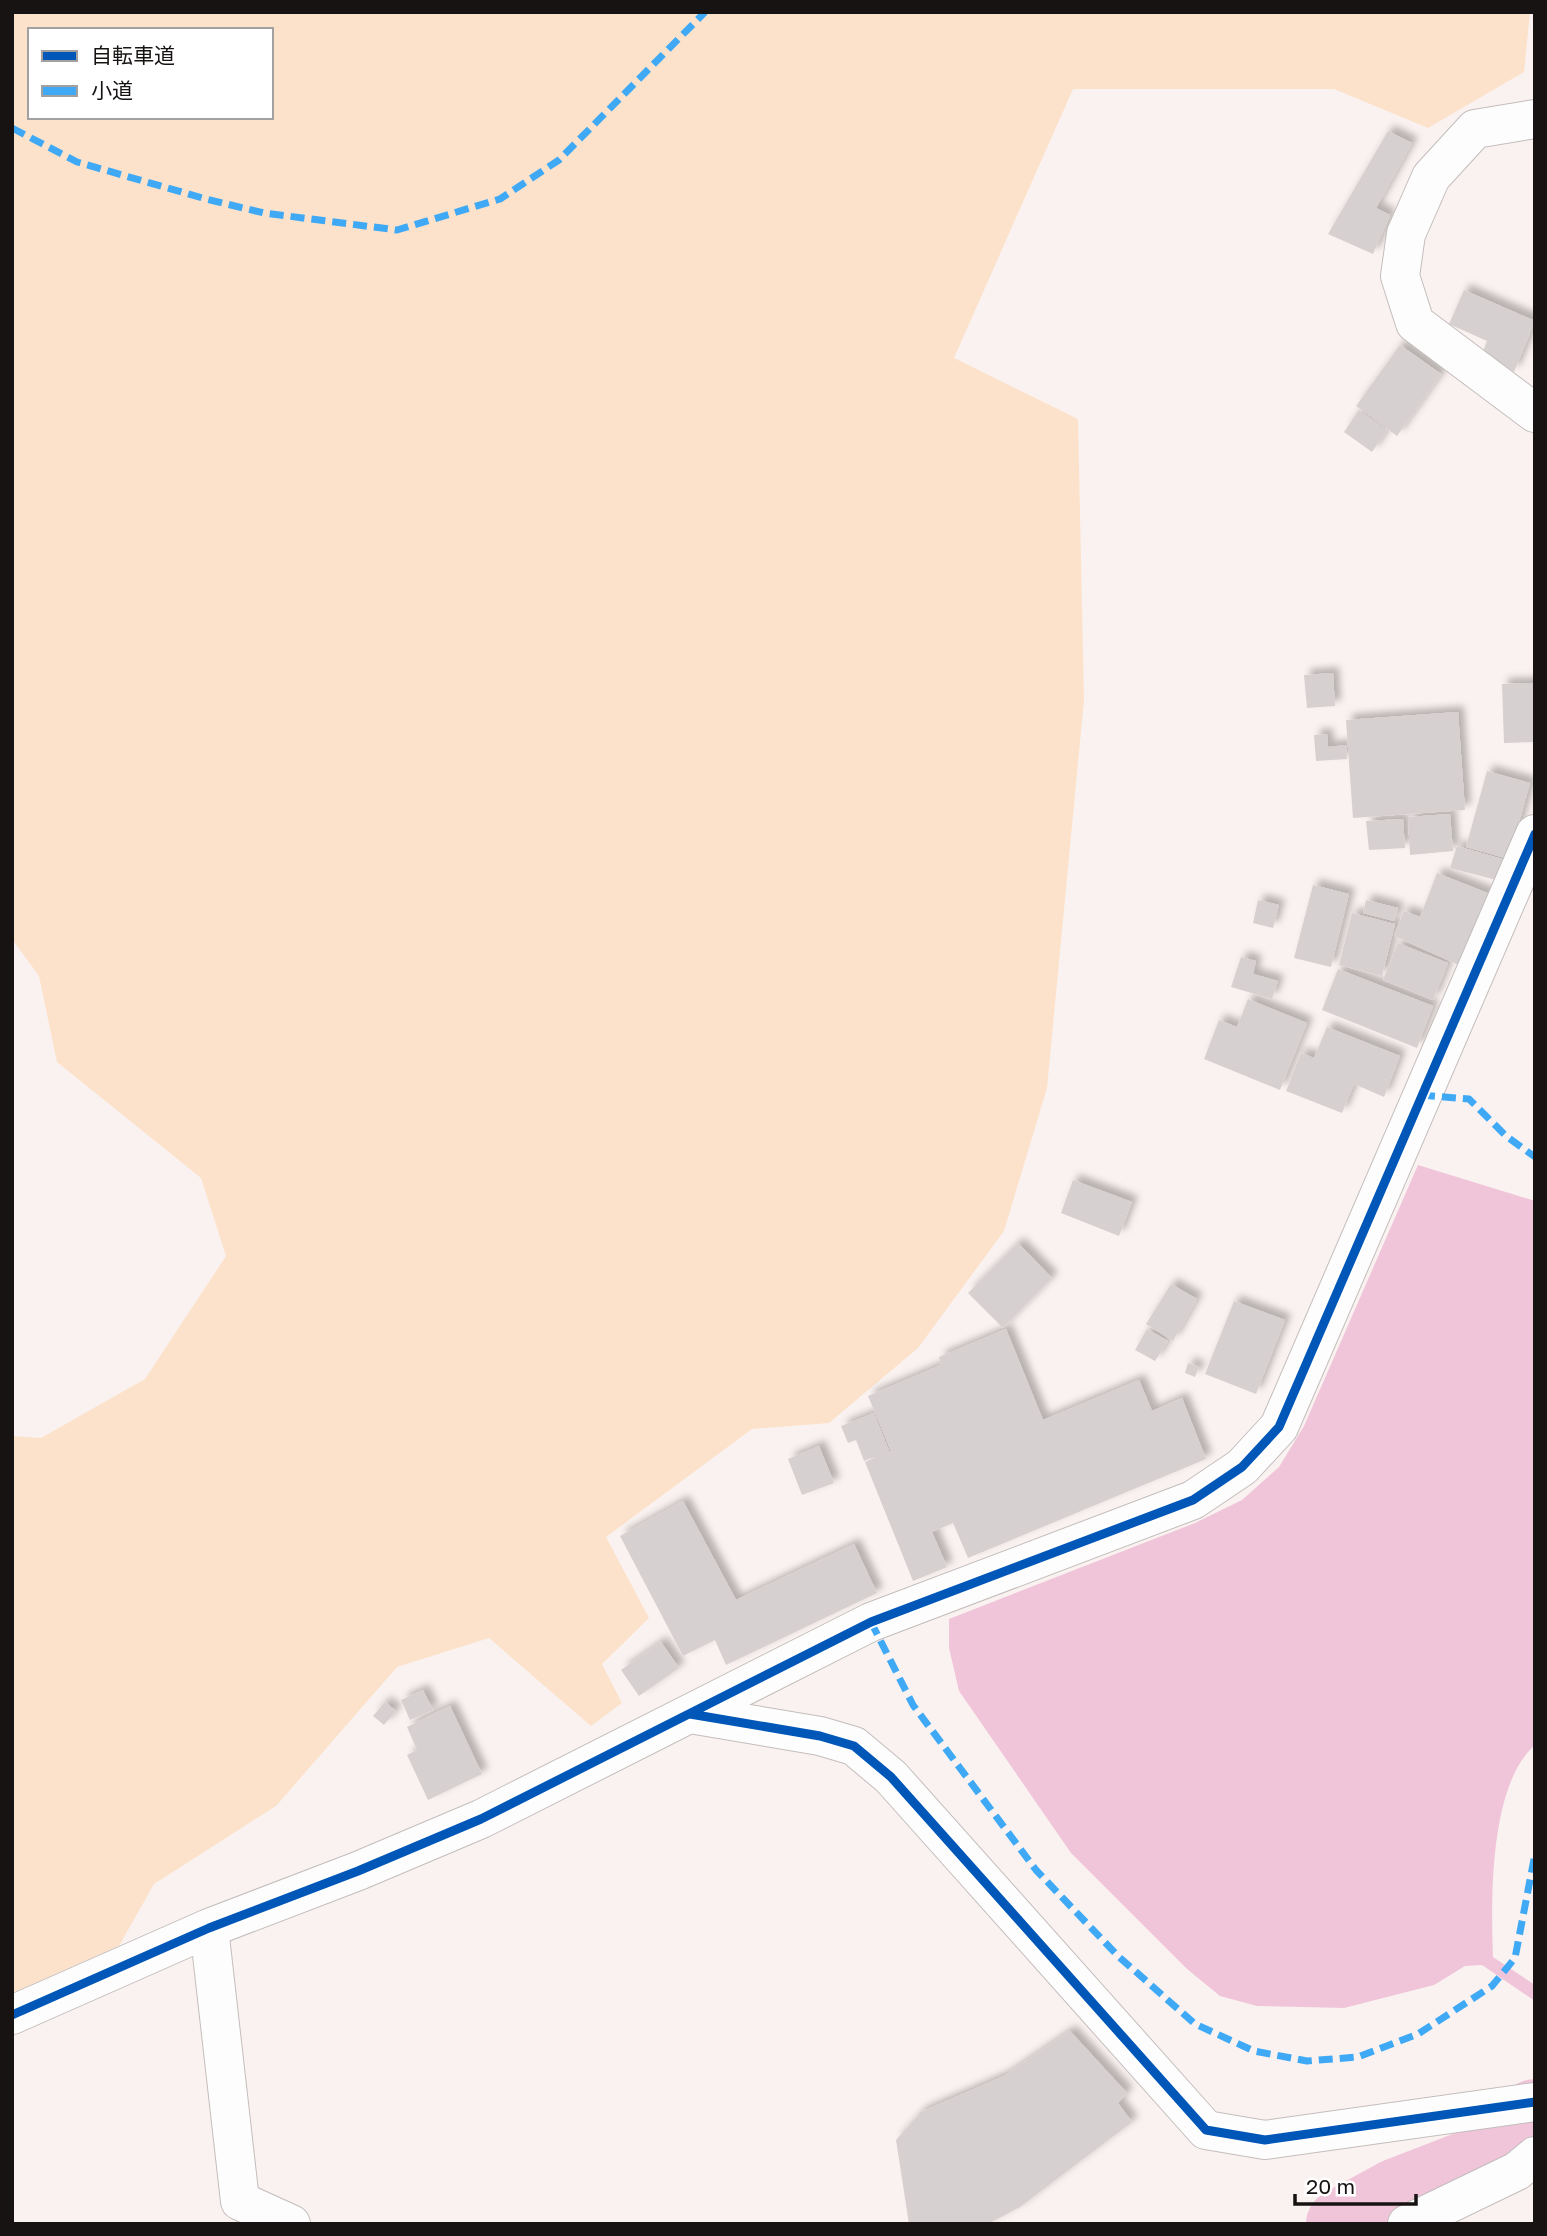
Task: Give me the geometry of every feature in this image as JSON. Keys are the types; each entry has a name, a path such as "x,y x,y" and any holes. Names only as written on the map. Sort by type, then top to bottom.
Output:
{"street":[{"path":"1535,119 1475,129 1431,177 1406,234 1400,276 1415,323 1535,413"},
{"path":"12,2015 209,1928 358,1871 481,1819 870,1622 1193,1500 1242,1467 1279,1427 1535,834"},
{"path":"690,1714 820,1736 854,1746 891,1777 1206,2130 1265,2140 1535,2102"},
{"path":"209,1928 240,2201 291,2224"},
{"path":"1407,2224 1517,2171 1535,2156"}],"shaded area":[{"path":"12,12 1530,12 1524,72 1428,128 1334,89 1073,89 954,358 1078,419 1084,700 1047,1088 1004,1231 918,1348 829,1423 752,1429 606,1537 649,1618 602,1664 622,1703 591,1726 489,1638 397,1667 276,1806 154,1884 119,1946 12,1993 12,1436 41,1438 145,1379 226,1256 201,1178 57,1062 39,976 12,939"},
{"path":"1418,1165 1535,1201 1535,1745 1520,1763 1501,1815 1492,1905 1493,1957 1535,1985 1535,2001 1482,1965 1465,1966 1434,1985 1344,2008 1257,2006 1220,1996 1187,1969 1071,1853 959,1691 949,1648 949,1619 1195,1523 1242,1500 1279,1467 1304,1426"}],"building":[{"path":"1388,131 1412,143 1376,208 1390,215 1373,254 1328,234"},
{"path":"1464,290 1535,321 1514,372 1483,351 1487,341 1449,324"},
{"path":"1400,345 1441,374 1397,436 1356,406"},
{"path":"1359,410 1387,430 1372,452 1344,432"},
{"path":"1333,673 1335,706 1307,708 1304,675"},
{"path":"1535,683 1535,742 1504,743 1502,684"},
{"path":"1458,712 1465,810 1353,818 1346,720"},
{"path":"1327,734 1328,747 1346,745 1347,759 1316,761 1314,735"},
{"path":"1487,771 1530,783 1509,859 1466,847"},
{"path":"1450,814 1453,851 1410,855 1408,817"},
{"path":"1403,819 1405,848 1369,850 1366,821"},
{"path":"1457,846 1506,860 1500,881 1450,868"},
{"path":"1437,873 1490,894 1461,966 1394,936 1404,911 1420,917"},
{"path":"1313,885 1349,894 1331,967 1294,958"},
{"path":"1258,900 1279,905 1273,928 1253,923"},
{"path":"1366,900 1398,908 1394,921 1363,913"},
{"path":"1352,913 1395,924 1382,976 1339,965"},
{"path":"1398,943 1448,963 1433,1000 1383,980"},
{"path":"1241,957 1256,961 1253,974 1278,981 1272,999 1231,987"},
{"path":"1338,969 1433,1006 1417,1048 1322,1010"},
{"path":"1248,999 1307,1023 1280,1090 1204,1059 1219,1020 1237,1027"},
{"path":"1327,1027 1400,1056 1384,1097 1354,1084 1342,1113 1286,1091 1301,1053 1314,1058"},
{"path":"1073,1180 1132,1202 1119,1236 1061,1213"},
{"path":"1018,1243 1052,1278 1003,1328 968,1293"},
{"path":"1171,1284 1197,1299 1173,1341 1146,1324"},
{"path":"1234,1301 1285,1320 1256,1394 1205,1374"},
{"path":"1006,1329 1043,1420 1139,1380 1152,1411 1182,1398 1206,1459 968,1558 953,1523 932,1532 947,1567 913,1581 865,1462 891,1451 868,1396 941,1365 939,1357"},
{"path":"1147,1329 1168,1341 1155,1361 1135,1350"},
{"path":"1188,1363 1199,1367 1195,1377 1185,1373"},
{"path":"874,1413 889,1451 864,1461 856,1440 848,1443 841,1426"},
{"path":"819,1446 834,1483 802,1495 788,1459"},
{"path":"683,1501 736,1600 854,1544 877,1593 726,1665 715,1640 683,1656 620,1536"},
{"path":"661,1642 679,1668 639,1696 621,1670"},
{"path":"423,1690 433,1710 410,1720 401,1700"},
{"path":"385,1702 396,1711 384,1725 373,1716"},
{"path":"450,1706 482,1774 428,1800 407,1755 417,1750 407,1727"},
{"path":"1070,2031 1127,2093 1118,2103 1132,2122 1020,2207 988,2224 909,2224 896,2140 921,2112 1004,2076"}],"waterway":[{"path":"1342,2224 1397,2194 1485,2160 1535,2115"}],"marked path":[{"path":"12,128 77,162 206,199 264,213 397,230 500,199 559,160 705,12"},
{"path":"1421,1095 1469,1099 1506,1136 1535,1157"},
{"path":"871,1622 913,1705 1036,1870 1118,1956 1195,2024 1254,2051 1307,2061 1358,2057 1418,2034 1492,1986 1515,1958 1535,1854"}],"cycle path":[{"path":"12,2015 209,1928 358,1871 481,1819 871,1622 1193,1500 1242,1467 1279,1427 1535,834"},
{"path":"690,1714 820,1736 854,1746 891,1777 1206,2130 1265,2140 1535,2102"}]}
